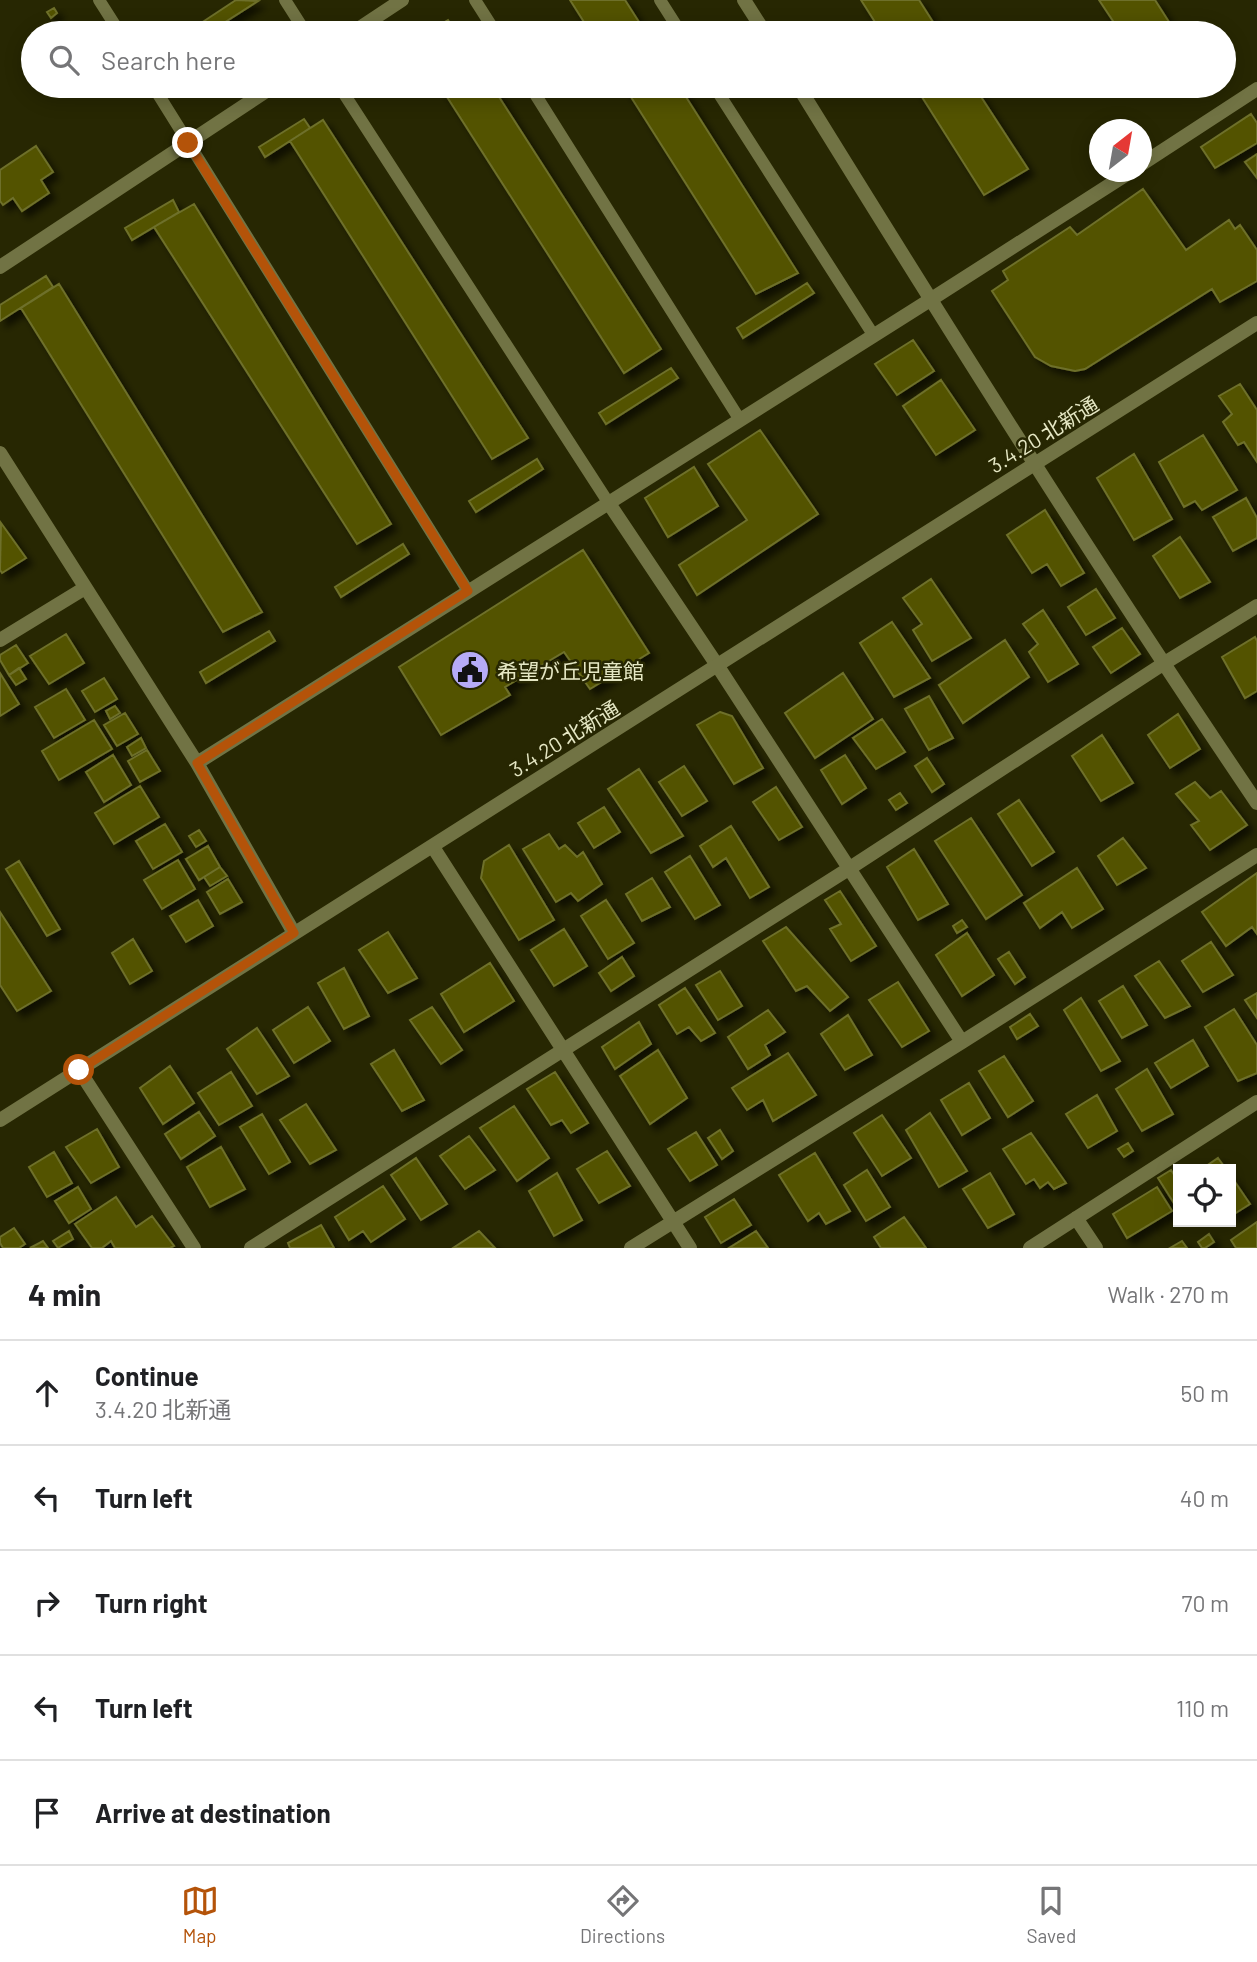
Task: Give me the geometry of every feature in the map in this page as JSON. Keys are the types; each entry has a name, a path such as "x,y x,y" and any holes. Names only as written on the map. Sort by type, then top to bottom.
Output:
{"street":[{"path":"370,21 402,0"},
{"path":"744,0 757,21"},
{"path":"1152,157 1257,89"},
{"path":"0,267 256,98"},
{"path":"805,98 1034,464 1163,664 1257,803"},
{"path":"197,763 1113,182"},
{"name":"3.4.20 北新通","path":"0,1119 1257,323"},
{"path":"0,453 197,763 294,933"},
{"path":"608,502 962,1042"},
{"path":"0,640 85,588"},
{"path":"251,1248 1257,606"},
{"path":"433,846 690,1248"},
{"path":"631,1248 1257,855"},
{"path":"79,1070 194,1248"},
{"path":"1030,1248 1257,1102"},
{"path":"1076,1218 1096,1248"}],"lane":[{"path":"99,0 112,21"},
{"path":"285,0 298,21"},
{"path":"475,0 488,21"},
{"path":"660,0 673,21"},
{"path":"160,98 468,591"},
{"path":"348,98 608,502"},
{"path":"538,98 740,420"},
{"path":"722,98 874,336"}],"building":[{"path":"236,0 258,1 227,21 204,21"},
{"path":"570,0 625,0 638,21 583,21"},
{"path":"861,0 919,0 932,21 874,21"},
{"path":"1099,0 1155,0 1168,21 1113,21"},
{"path":"54,8 57,13 51,18 47,12"},
{"path":"448,98 500,98 661,349 624,373"},
{"path":"632,98 687,98 798,273 756,294"},
{"path":"923,98 982,98 1028,169 984,195"},
{"path":"1251,114 1257,123 1257,143 1215,168 1201,147"},
{"path":"304,119 310,128 265,157 259,147"},
{"path":"323,120 528,438 492,459 290,141"},
{"path":"36,146 53,172 41,180 49,193 22,211 13,198 3,205 0,201 0,170"},
{"path":"1257,154 1257,178 1245,162"},
{"path":"1143,189 1186,250 1229,220 1235,229 1240,225 1257,250 1257,281 1220,302 1212,289 1085,369 1075,371 1051,366 1035,357 992,291 1008,280 1003,271 1070,227 1077,235"},
{"path":"173,200 179,212 132,240 125,228"},
{"path":"194,204 391,524 357,544 154,227"},
{"path":"46,276 53,287 0,321 0,305"},
{"path":"807,283 814,293 743,338 737,328"},
{"path":"59,284 262,612 223,632 21,308"},
{"path":"913,340 934,371 897,395 875,364"},
{"path":"671,368 678,378 606,424 599,413"},
{"path":"941,380 975,430 936,455 903,406"},
{"path":"1240,384 1257,410 1257,462 1244,442 1238,445 1223,422 1232,414 1219,396"},
{"path":"760,430 818,514 697,595 679,565 747,520 708,464"},
{"path":"1203,435 1237,490 1202,510 1195,501 1184,507 1159,462"},
{"path":"1134,454 1172,519 1134,540 1097,478"},
{"path":"537,459 543,469 476,512 469,501"},
{"path":"694,467 718,506 668,537 645,498"},
{"path":"1246,498 1257,518 1257,538 1233,551 1213,517"},
{"path":"1045,510 1084,573 1061,586 1047,564 1032,573 1007,535"},
{"path":"1,523 26,558 2,573 0,570"},
{"path":"1180,537 1210,582 1180,598 1153,556"},
{"path":"403,544 409,554 341,597 335,587"},
{"path":"583,550 649,653 590,689 564,652 505,687 510,695 441,735 399,667"},
{"path":"931,579 971,638 932,661 913,630 922,624 903,598"},
{"path":"1096,589 1115,618 1086,635 1068,607"},
{"path":"1043,610 1078,664 1048,682 1029,652 1038,644 1023,624"},
{"path":"892,622 930,678 894,697 860,643"},
{"path":"1122,628 1140,654 1111,673 1093,647"},
{"path":"269,631 275,641 206,683 200,672"},
{"path":"66,634 84,663 49,684 30,656"},
{"path":"1255,637 1257,691 1245,698 1222,657"},
{"path":"1005,640 1029,677 963,723 939,685"},
{"path":"16,645 28,663 9,675 0,655"},
{"path":"19,668 26,679 16,685 9,675"},
{"path":"0,673 19,704 0,716"},
{"path":"843,673 873,719 815,758 785,713"},
{"path":"104,678 117,699 95,712 82,691"},
{"path":"66,689 85,720 54,738 35,707"},
{"path":"929,696 953,738 929,750 905,709"},
{"path":"115,706 120,713 110,719 106,711"},
{"path":"720,712 732,716 763,768 734,784 697,725"},
{"path":"125,713 138,734 117,746 104,725"},
{"path":"1178,714 1200,749 1170,768 1148,735"},
{"path":"882,719 905,752 876,769 853,738"},
{"path":"94,720 112,749 59,780 42,751"},
{"path":"1102,735 1133,783 1101,801 1072,756"},
{"path":"141,738 146,748 132,756 127,747"},
{"path":"147,750 160,771 140,782 128,761"},
{"path":"113,755 131,785 104,802 86,772"},
{"path":"845,755 866,788 842,804 821,770"},
{"path":"927,758 944,784 932,792 915,766"},
{"path":"684,766 707,801 682,816 659,782"},
{"path":"639,769 683,836 651,853 608,789"},
{"path":"1195,782 1210,798 1221,791 1247,825 1210,850 1191,825 1199,821 1176,794"},
{"path":"140,786 159,817 114,844 95,813"},
{"path":"776,787 802,827 779,840 753,802"},
{"path":"900,793 907,803 896,810 889,800"},
{"path":"1019,800 1054,852 1032,866 998,814"},
{"path":"604,807 620,832 594,848 578,823"},
{"path":"971,818 1022,895 986,919 935,841"},
{"path":"165,824 182,852 153,869 136,841"},
{"path":"731,826 769,887 750,898 726,858 713,867 700,846"},
{"path":"199,830 206,841 196,847 189,836"},
{"path":"549,834 559,849 565,845 577,857 583,852 602,884 578,901 571,893 556,902 523,849"},
{"path":"1123,838 1146,868 1117,885 1098,856"},
{"path":"509,845 554,920 519,940 481,878 484,861"},
{"path":"208,846 220,867 199,880 186,859"},
{"path":"914,849 948,904 918,920 887,867"},
{"path":"690,856 720,905 695,919 665,872"},
{"path":"178,860 195,889 162,909 144,880"},
{"path":"19,861 60,929 47,936 6,869"},
{"path":"220,867 227,876 210,886 204,877"},
{"path":"1077,868 1103,909 1072,928 1062,912 1040,928 1024,903"},
{"path":"1257,873 1257,934 1252,927 1226,946 1202,912"},
{"path":"652,878 670,907 642,921 626,894"},
{"path":"228,879 242,902 220,914 207,892"},
{"path":"840,891 876,946 851,961 830,929 841,924 825,900"},
{"path":"198,900 213,926 186,942 170,916"},
{"path":"606,900 634,943 608,959 581,916"},
{"path":"0,912 51,991 17,1011 0,985"},
{"path":"962,920 967,927 957,933 953,926"},
{"path":"786,927 848,997 830,1011 807,986 796,991 763,941"},
{"path":"564,929 587,966 554,986 531,950"},
{"path":"388,932 417,978 388,993 359,950"},
{"path":"967,933 994,975 962,996 936,955"},
{"path":"133,939 152,971 130,984 112,953"},
{"path":"1211,942 1233,975 1203,992 1182,961"},
{"path":"1009,952 1025,977 1015,984 998,959"},
{"path":"622,957 634,976 611,991 599,973"},
{"path":"1159,961 1190,1006 1165,1018 1135,976"},
{"path":"490,963 514,1001 464,1032 441,994"},
{"path":"344,968 369,1016 344,1029 318,983"},
{"path":"720,971 742,1006 718,1020 696,985"},
{"path":"898,982 929,1031 902,1047 869,1000"},
{"path":"1123,986 1147,1025 1122,1038 1099,1001"},
{"path":"685,988 715,1033 701,1041 689,1027 677,1034 659,1005"},
{"path":"1257,993 1257,1018 1245,1000"},
{"path":"1081,998 1120,1061 1101,1071 1064,1010"},
{"path":"308,1007 330,1041 294,1063 273,1030"},
{"path":"432,1007 462,1050 441,1064 410,1020"},
{"path":"1234,1009 1257,1045 1257,1073 1238,1081 1205,1027"},
{"path":"768,1010 785,1032 765,1045 770,1055 748,1069 728,1037"},
{"path":"1030,1014 1038,1026 1017,1039 1010,1027"},
{"path":"848,1015 872,1055 845,1070 821,1034"},
{"path":"639,1022 651,1044 615,1069 602,1047"},
{"path":"257,1028 289,1076 257,1094 227,1049"},
{"path":"1193,1040 1208,1066 1171,1088 1155,1063"},
{"path":"394,1050 424,1100 402,1111 371,1064"},
{"path":"658,1050 687,1098 650,1124 620,1076"},
{"path":"788,1053 816,1095 773,1121 763,1100 747,1110 732,1088"},
{"path":"1004,1056 1033,1101 1008,1117 979,1071"},
{"path":"170,1066 194,1103 163,1124 140,1088"},
{"path":"1147,1069 1173,1114 1142,1131 1116,1089"},
{"path":"231,1072 252,1106 219,1125 198,1093"},
{"path":"555,1072 588,1123 571,1133 562,1120 551,1125 527,1089"},
{"path":"969,1083 990,1118 962,1135 941,1100"},
{"path":"1097,1095 1117,1131 1088,1148 1066,1114"},
{"path":"306,1104 336,1150 310,1164 280,1120"},
{"path":"514,1106 549,1158 517,1181 480,1128"},
{"path":"199,1112 215,1136 181,1159 165,1134"},
{"path":"930,1113 967,1171 939,1187 906,1130"},
{"path":"262,1114 290,1162 269,1174 240,1127"},
{"path":"882,1115 911,1158 882,1176 854,1133"},
{"path":"97,1129 119,1167 91,1183 66,1147"},
{"path":"720,1130 733,1151 722,1159 708,1138"},
{"path":"696,1132 717,1165 690,1181 668,1149"},
{"path":"1031,1133 1066,1183 1054,1189 1048,1182 1040,1188 1034,1179 1026,1184 1003,1149"},
{"path":"469,1136 495,1170 465,1189 440,1156"},
{"path":"1128,1143 1133,1151 1124,1157 1118,1149"},
{"path":"221,1147 245,1189 210,1207 187,1167"},
{"path":"607,1151 630,1186 599,1203 577,1169"},
{"path":"54,1152 72,1183 47,1197 29,1167"},
{"path":"815,1153 850,1211 826,1224 819,1213 808,1221 779,1175"},
{"path":"416,1158 447,1204 421,1220 391,1175"},
{"path":"1218,1158 1222,1164 1209,1164"},
{"path":"867,1170 890,1207 866,1221 844,1185"},
{"path":"1171,1170 1173,1173 1173,1202 1158,1178"},
{"path":"557,1173 582,1220 554,1236 529,1191"},
{"path":"990,1173 1014,1214 988,1228 963,1189"},
{"path":"1236,1183 1250,1204 1236,1213"},
{"path":"383,1186 405,1219 371,1242 363,1231 349,1240 335,1217"},
{"path":"78,1187 91,1209 69,1223 55,1201"},
{"path":"1157,1187 1172,1211 1127,1238 1113,1214"},
{"path":"116,1197 136,1227 152,1216 174,1246 115,1248 111,1241 102,1248 92,1248 75,1224"},
{"path":"734,1199 751,1225 721,1243 705,1217"},
{"path":"904,1217 926,1248 881,1248 874,1237"},
{"path":"1257,1222 1257,1248 1236,1248 1231,1240"},
{"path":"321,1225 334,1248 290,1248 288,1243"},
{"path":"14,1228 25,1244 19,1248 3,1248 0,1237"},
{"path":"69,1231 73,1239 58,1248 53,1241"},
{"path":"479,1231 495,1248 453,1248"},
{"path":"756,1231 768,1248 729,1248"},
{"path":"1209,1234 1214,1242 1202,1248 1198,1242"},
{"path":"43,1241 48,1248 30,1248"},
{"path":"1182,1241 1187,1248 1170,1248"}],"place":[{"name":"希望が丘児童館","path":"470,670"}],"route":[{"path":"79,1070 294,933 197,763 468,591 188,143"}]}
